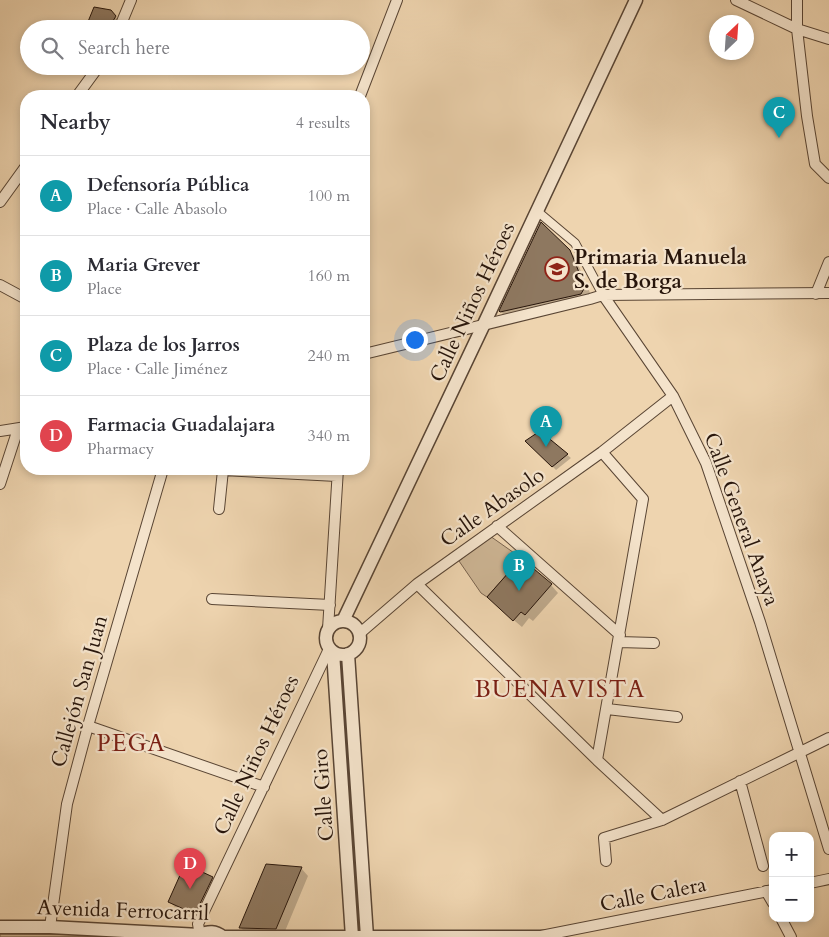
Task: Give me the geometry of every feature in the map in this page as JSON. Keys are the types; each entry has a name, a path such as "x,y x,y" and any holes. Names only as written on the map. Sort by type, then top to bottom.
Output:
{"street":[{"path":"123,20 131,0"},
{"path":"370,70 397,0"},
{"name":"Calle Niños Héroes","path":"343,621 636,0"},
{"path":"736,0 798,29 829,39"},
{"path":"797,0 807,116 816,164 829,178"},
{"path":"81,90 92,75"},
{"path":"362,90 368,75"},
{"path":"0,202 20,174"},
{"name":"Calle General Anaya","path":"537,211 575,243 603,295 673,396 706,463 760,622 829,849"},
{"path":"816,294 829,262"},
{"path":"0,285 20,296"},
{"path":"370,352 603,295 829,293"},
{"name":"Calle Abasolo","path":"359,634 417,584 602,452 673,396"},
{"path":"0,430 20,428"},
{"path":"0,484 20,433"},
{"path":"597,760 643,499 602,452"},
{"name":"Callejón San Juan","path":"50,927 68,804 88,726 161,475"},
{"path":"219,509 222,475"},
{"path":"328,629 332,624 343,621 349,622 354,625 359,634 359,644 353,652 343,655 331,650 326,639 330,605 337,475"},
{"path":"497,526 619,638 654,643"},
{"path":"417,584 597,760 662,820"},
{"path":"212,600 330,605"},
{"name":"Calle Niños Héroes","path":"199,936 198,924 331,650"},
{"name":"Calle Giro","path":"331,650 352,936"},
{"name":"Calle Giro","path":"348,654 367,937"},
{"path":"606,709 677,717"},
{"path":"88,726 264,786"},
{"path":"606,861 604,838 662,820 829,738"},
{"path":"740,781 763,866"},
{"path":"814,881 829,879"},
{"name":"Calle Calera","path":"543,937 769,890"},
{"path":"783,922 791,937"},
{"name":"Avenida Ferrocarril","path":"0,927 50,927 199,936 212,932 218,933 223,937 543,937"}],"shaded area":[{"path":"490,536 517,555 517,563 487,597 481,593 459,561"},
{"path":"0,934 187,936 0,937"}],"building":[{"path":"94,7 111,10 116,16 114,20 89,20"},
{"path":"541,222 570,250 585,287 581,294 500,312 499,311"},
{"path":"540,431 568,454 552,467 525,441"},
{"path":"517,563 528,564 552,584 525,615 521,612 513,621 487,597"},
{"path":"185,864 213,877 195,914 168,902"},
{"path":"266,864 302,867 276,929 239,928"}],"place":[{"name":"Plaza de los Jarros","path":"779,138"},
{"name":"Primaria Manuela S. de Borga","path":"557,269"},
{"name":"Defensoría Pública","path":"546,447"},
{"name":"Maria Grever","path":"519,591"},
{"name":"Farmacia Guadalajara","path":"190,889"}],"district":[{"name":"BUENAVISTA","path":"560,689"},
{"name":"PEGA","path":"131,743"}]}
